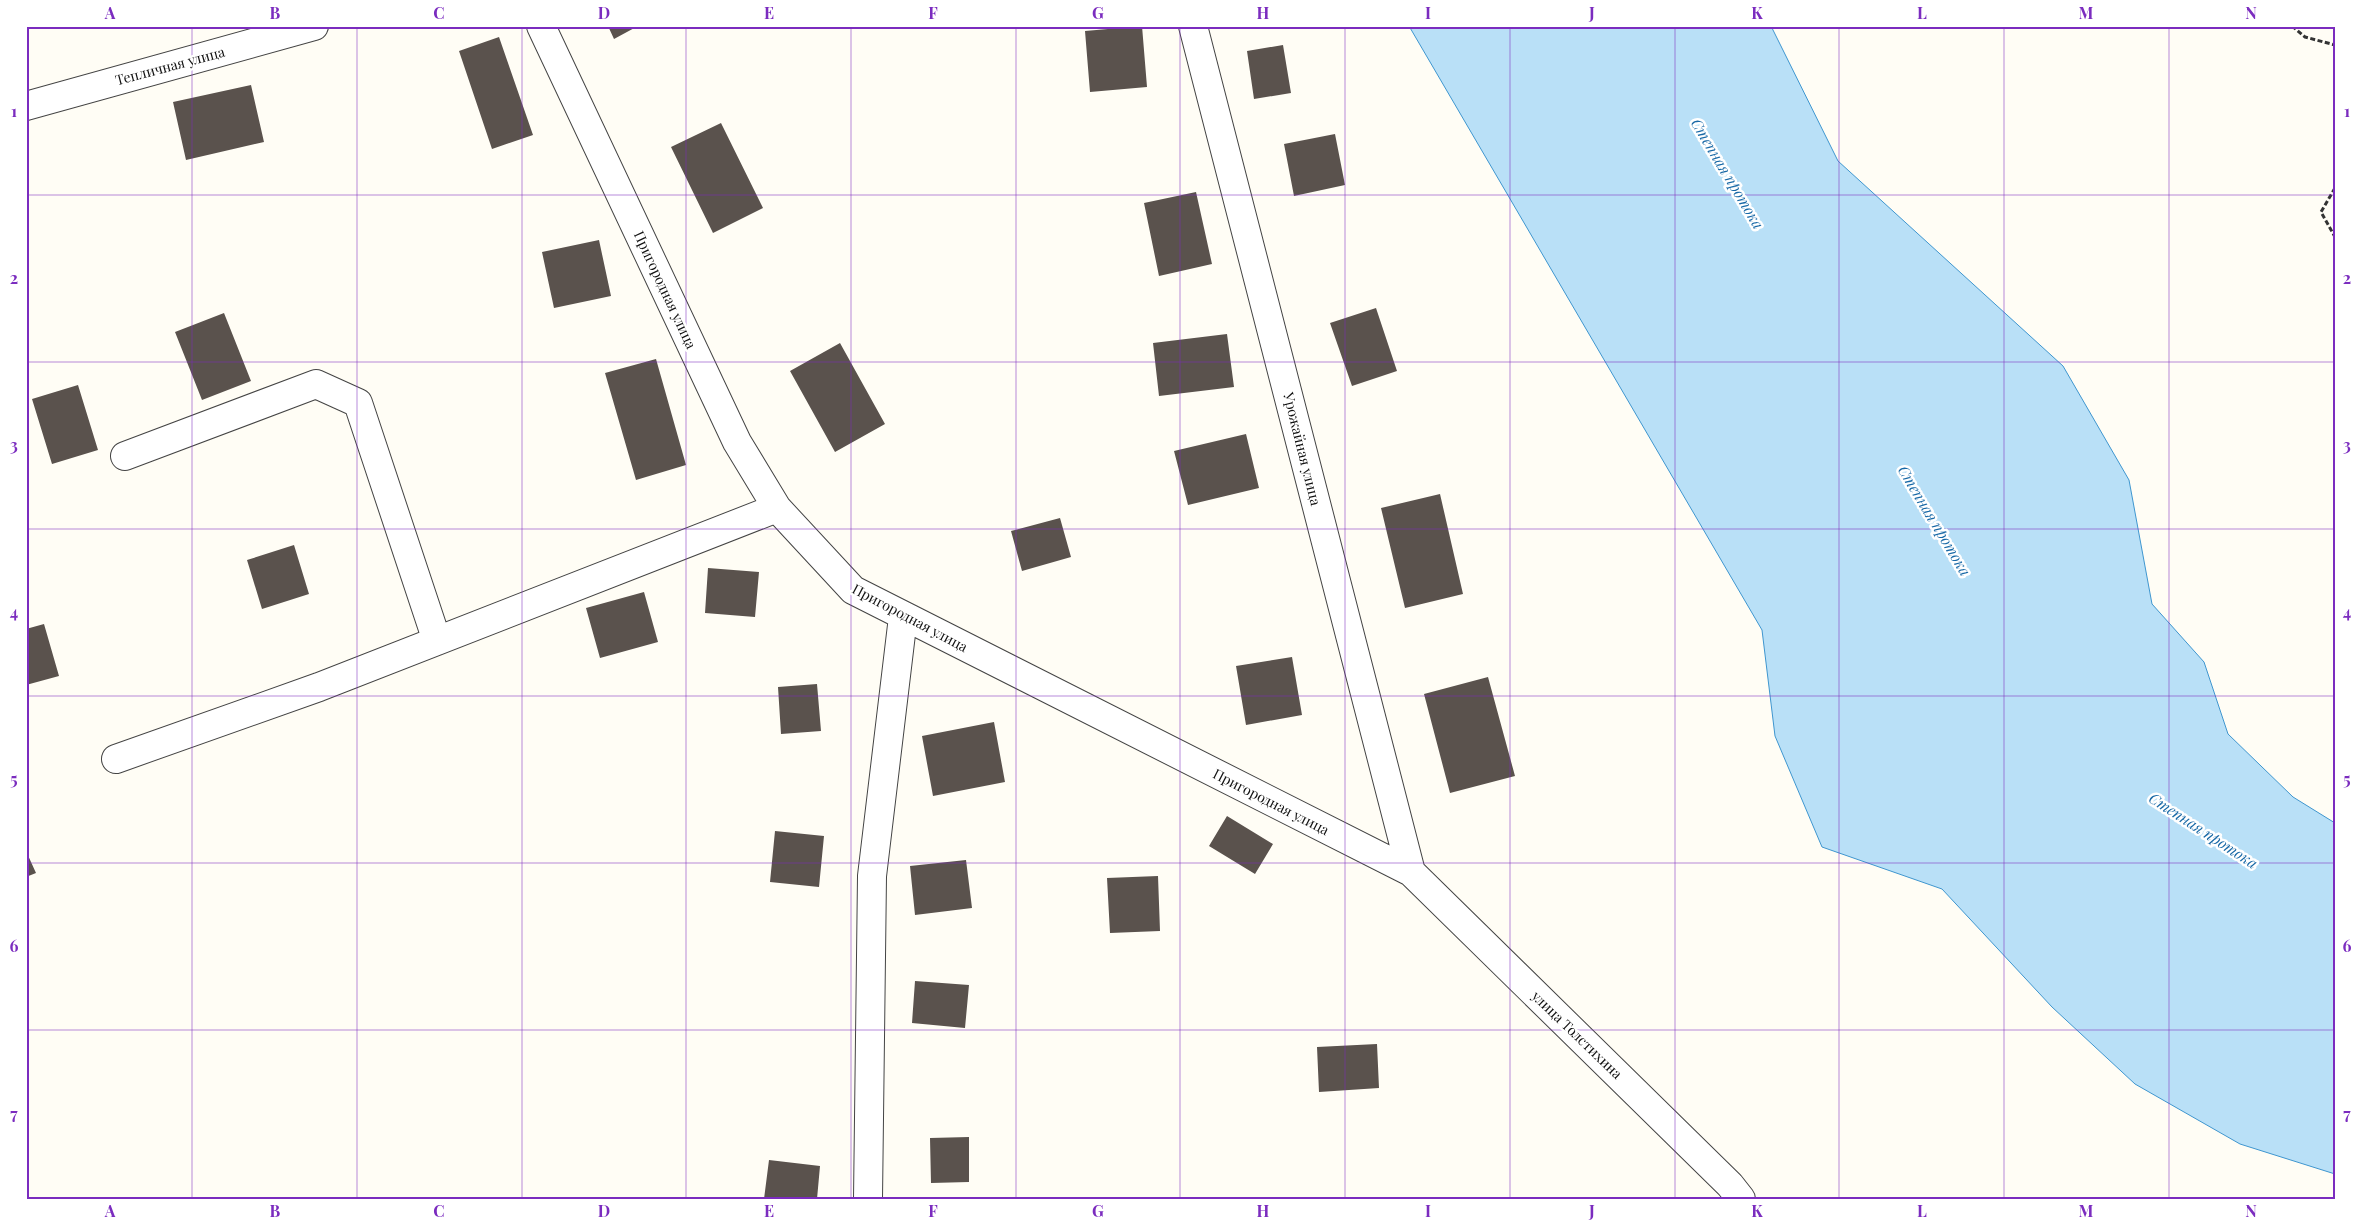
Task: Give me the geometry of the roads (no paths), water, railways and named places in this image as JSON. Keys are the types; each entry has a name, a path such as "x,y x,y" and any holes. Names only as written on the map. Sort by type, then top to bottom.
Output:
{"street":[{"name":"Тепличная улица","path":"26,106 314,26"},
{"name":"Пригородная улица","path":"541,26 737,442 777,508 853,590 903,617 1411,872"},
{"name":"Урожайная улица","path":"1193,26 1411,872"},
{"path":"125,456 316,384 358,403 437,641"},
{"path":"116,759 319,686 777,508"},
{"path":"868,1199 872,876 903,617"},
{"name":"улица Толстихина","path":"1411,872 1723,1178 1741,1199"}],"water":[{"name":"Степная протока","path":"1409,26 1771,26 1838,161 2063,366 2129,480 2152,604 2204,662 2228,734 2293,797 2335,823 2335,1174 2240,1144 2135,1084 2052,1007 1942,889 1822,847 1775,736 1762,630"}]}
